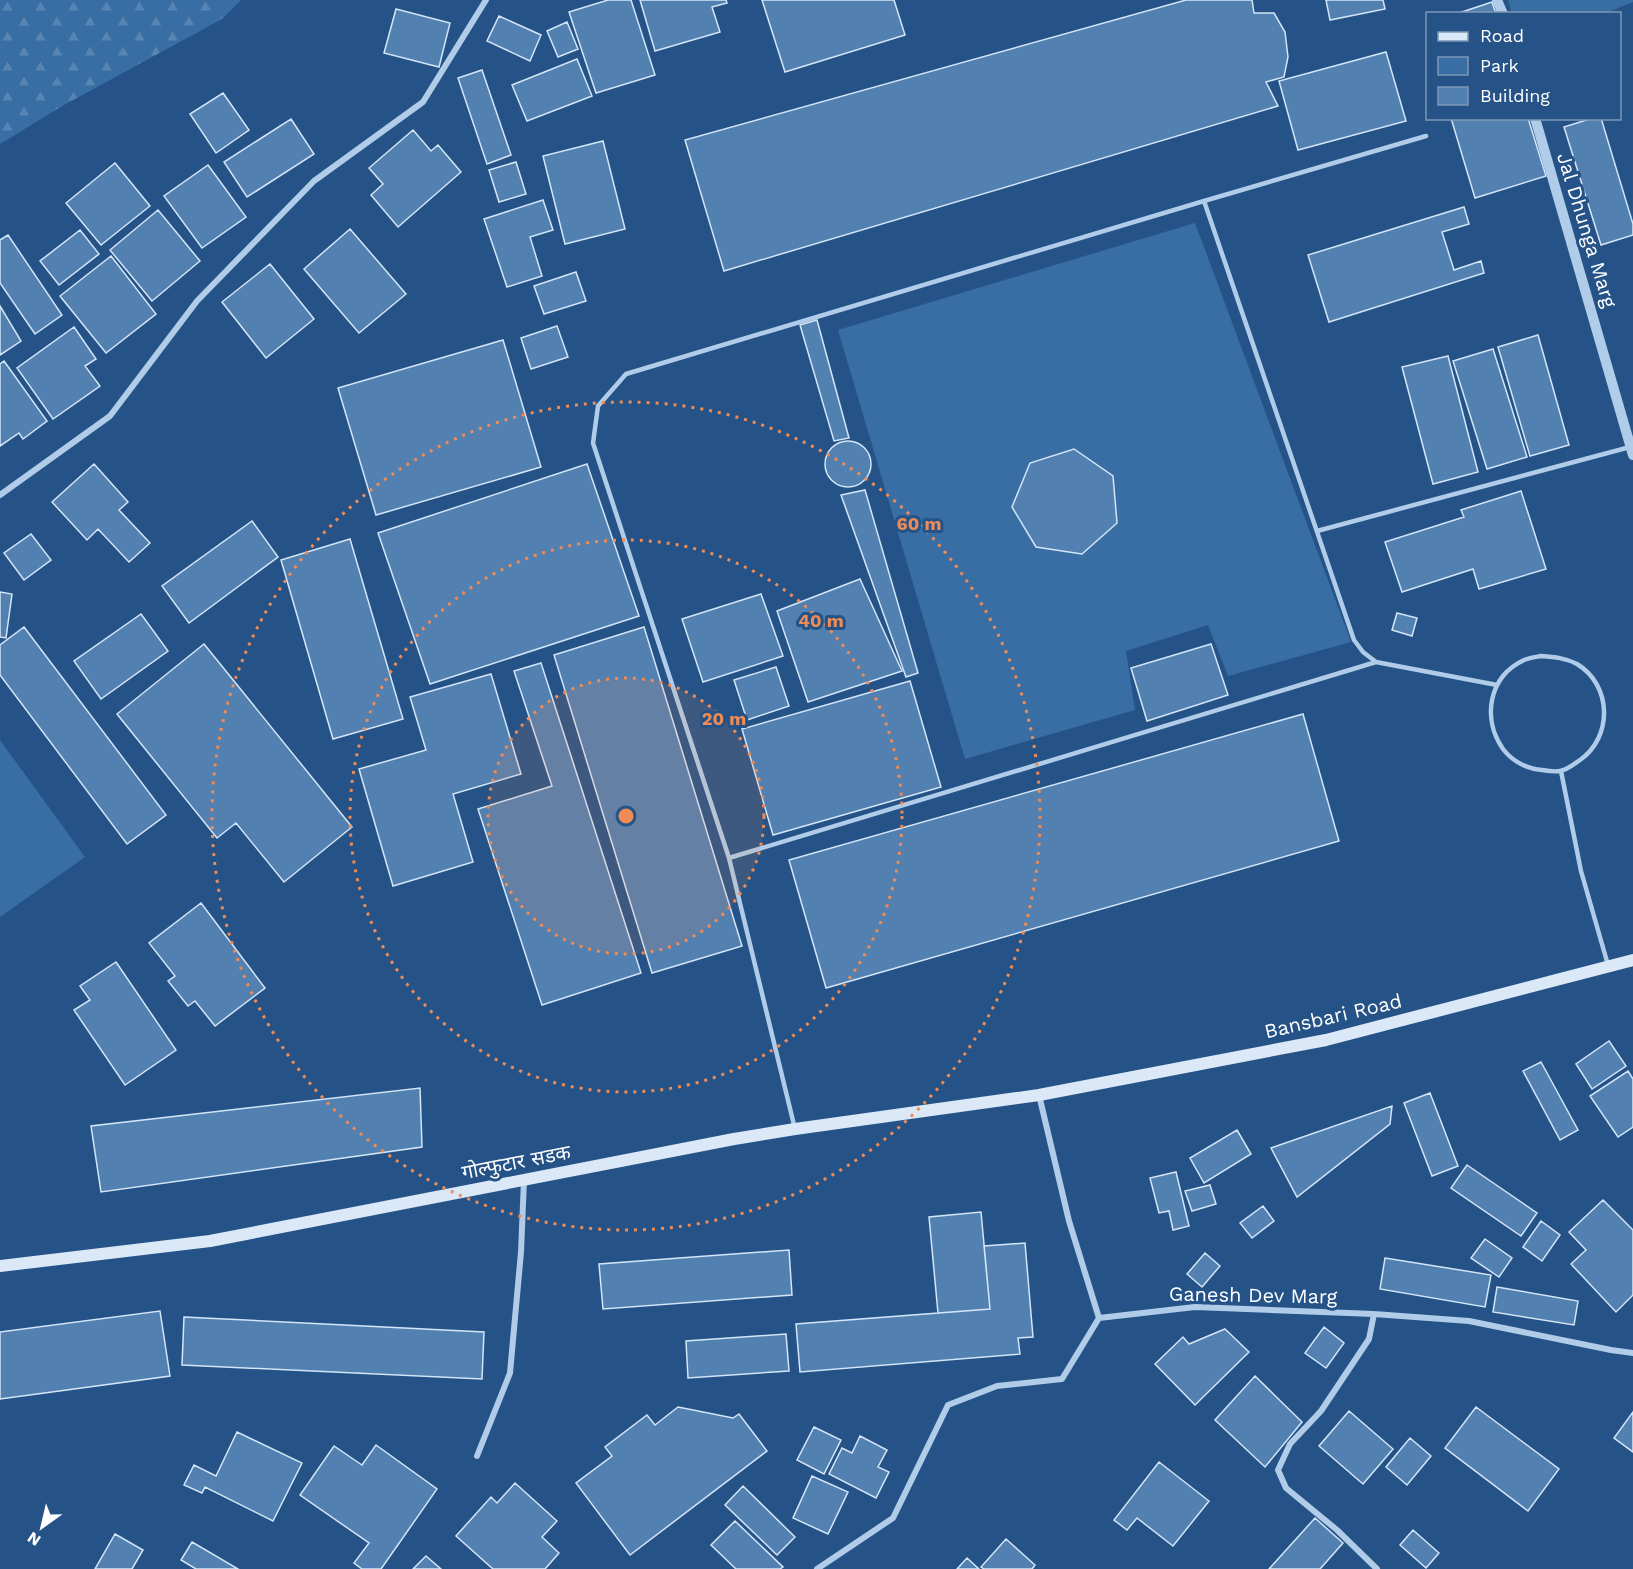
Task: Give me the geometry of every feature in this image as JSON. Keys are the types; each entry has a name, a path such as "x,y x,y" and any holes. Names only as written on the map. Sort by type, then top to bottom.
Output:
{"main road":[{"name":"Bansbari Road","path":"1039,1095 1326,1040 1633,960"},
{"name":"गोल्फुटार सडक","path":"0,1266 210,1240 795,1129 1039,1095"}],"street":[{"path":"0,495 110,416 197,301 314,181 423,102 486,0"},
{"name":"Jal Dhunga Marg","path":"1536,120 1632,451"},
{"path":"817,1569 893,1518 948,1405 997,1386 1062,1379 1099,1318 1069,1221 1039,1095"},
{"path":"477,1456 510,1373 521,1252 524,1180"},
{"name":"Ganesh Dev Marg","path":"1099,1318 1195,1307 1374,1314 1469,1321 1633,1353"},
{"path":"1374,1314 1369,1339 1321,1411 1290,1444 1278,1470 1286,1488 1337,1530 1377,1569"}],"lane":[{"path":"795,1129 729,858 593,443 598,406 626,374 1426,136"},
{"path":"1204,201 1354,640 1363,652 1376,662 1497,685"},
{"path":"1317,531 1632,451"},
{"path":"1541,656 1560,657 1576,664 1591,676 1600,691 1605,708 1603,726 1597,743 1586,756 1562,771 1538,770 1521,764 1507,754 1496,739 1490,721 1491,702 1497,685 1509,671 1524,660 1541,656"},
{"path":"729,858 1376,662"},
{"path":"1562,771 1581,871 1608,967"}],"green space":[{"path":"0,0 241,0 222,19 64,105 0,144"},
{"path":"1508,0 1633,0 1608,12 1511,12"},
{"path":"1195,223 1351,642 1228,676 1208,625 1126,651 1135,710 965,759 838,330"},
{"path":"0,740 85,857 0,917"}],"building":[{"path":"608,0 631,0 655,75 596,93 569,12"},
{"path":"640,0 726,0 727,3 712,7 720,32 655,51"},
{"path":"762,0 894,0 905,35 785,72"},
{"path":"1186,0 1252,0 1254,13 1274,13 1285,32 1288,57 1284,77 1266,82 1278,106 724,271 685,140"},
{"path":"1326,0 1383,0 1385,9 1330,20"},
{"path":"1492,2 1495,12 1462,12"},
{"path":"396,9 450,23 439,67 384,53"},
{"path":"499,16 541,35 530,61 487,41"},
{"path":"567,22 578,49 558,57 547,31"},
{"path":"1386,52 1406,121 1298,150 1279,81"},
{"path":"577,59 592,96 527,121 512,85"},
{"path":"482,70 511,155 487,164 458,78"},
{"path":"223,93 249,130 216,153 190,114"},
{"path":"291,119 314,154 247,197 224,162"},
{"path":"1452,120 1529,120 1546,176 1475,198"},
{"path":"1587,120 1602,120 1633,224 1633,235 1601,245 1564,127"},
{"path":"413,130 431,151 438,145 461,172 398,227 371,195 383,184 369,168"},
{"path":"603,141 625,229 565,244 543,156"},
{"path":"516,162 526,194 499,202 489,170"},
{"path":"115,163 150,206 101,245 66,203"},
{"path":"208,165 246,217 202,248 164,196"},
{"path":"543,200 553,230 530,237 542,276 507,287 484,219"},
{"path":"1464,207 1469,224 1442,232 1454,270 1481,261 1484,273 1329,322 1308,255"},
{"path":"158,210 200,261 152,301 110,250"},
{"path":"350,229 406,294 359,333 304,269"},
{"path":"80,230 99,254 59,285 40,261"},
{"path":"8,235 62,315 35,334 0,283 0,240"},
{"path":"111,256 156,314 106,353 60,296"},
{"path":"270,264 314,319 266,358 222,302"},
{"path":"576,272 586,301 544,314 534,286"},
{"path":"0,306 21,341 0,355"},
{"path":"817,320 849,438 834,441 800,325"},
{"path":"557,326 568,357 531,369 521,338"},
{"path":"74,327 96,359 85,366 100,386 53,419 17,368"},
{"path":"1538,335 1569,445 1530,456 1498,347"},
{"path":"503,340 541,467 376,515 338,388"},
{"path":"1493,349 1527,457 1487,469 1453,361"},
{"path":"1448,356 1478,472 1433,484 1402,367"},
{"path":"4,361 47,421 23,439 19,433 0,446 0,364"},
{"path":"848,441 857,442 865,447 870,455 870,473 865,481 857,486 848,487 839,486 831,481 826,473 825,464 826,455 831,447 839,442"},
{"path":"1074,449 1113,476 1117,523 1082,554 1036,547 1012,507 1030,463"},
{"path":"94,464 128,502 119,510 150,543 129,562 98,529 87,540 52,502"},
{"path":"587,464 639,616 430,684 378,533"},
{"path":"865,490 918,673 906,677 841,495"},
{"path":"1521,491 1546,569 1479,589 1473,569 1402,592 1385,542 1464,517 1461,510"},
{"path":"252,521 278,557 189,623 162,586"},
{"path":"31,534 51,560 24,580 4,553"},
{"path":"350,539 403,719 333,739 281,560"},
{"path":"860,579 902,671 808,702 777,611"},
{"path":"0,592 12,594 6,638 0,637"},
{"path":"761,594 783,656 703,682 682,619"},
{"path":"1397,613 1417,618 1412,636 1392,630"},
{"path":"141,614 168,651 101,699 74,661"},
{"path":"24,627 166,815 127,844 0,675 0,645"},
{"path":"644,627 742,946 652,973 554,655"},
{"path":"204,644 352,827 284,882 236,823 217,838 117,714"},
{"path":"1211,644 1228,695 1147,721 1131,668"},
{"path":"541,663 641,973 542,1005 478,809 552,786 514,671"},
{"path":"776,667 789,706 747,720 734,680"},
{"path":"491,674 521,774 453,794 473,862 393,886 359,769 426,750 410,697"},
{"path":"910,681 941,787 773,835 742,729"},
{"path":"1303,714 1339,841 826,988 789,860"},
{"path":"201,903 265,988 215,1026 195,1001 188,1006 168,981 175,976 149,943"},
{"path":"116,962 176,1050 125,1085 74,1010 90,1000 80,986"},
{"path":"1609,1041 1626,1066 1592,1089 1576,1064"},
{"path":"1541,1062 1578,1130 1560,1140 1523,1071"},
{"path":"1628,1071 1633,1079 1633,1127 1618,1137 1590,1096"},
{"path":"420,1088 422,1147 101,1192 91,1126"},
{"path":"1430,1093 1458,1166 1432,1176 1404,1103"},
{"path":"1392,1106 1390,1124 1297,1197 1271,1148"},
{"path":"1237,1130 1251,1154 1204,1183 1190,1158"},
{"path":"1467,1165 1537,1213 1521,1236 1451,1188"},
{"path":"1176,1172 1189,1226 1173,1230 1169,1211 1159,1213 1150,1178"},
{"path":"1210,1185 1216,1204 1192,1211 1185,1191"},
{"path":"1603,1200 1633,1230 1633,1295 1616,1312 1571,1264 1586,1250 1569,1232"},
{"path":"1263,1206 1274,1221 1252,1238 1240,1223"},
{"path":"981,1212 990,1309 938,1313 929,1217"},
{"path":"1541,1221 1560,1235 1542,1261 1523,1247"},
{"path":"1485,1239 1512,1258 1499,1277 1471,1258"},
{"path":"1025,1243 1033,1337 1018,1338 1020,1354 800,1372 796,1324 990,1309 984,1246"},
{"path":"789,1250 792,1295 603,1309 599,1264"},
{"path":"1205,1253 1220,1266 1202,1287 1187,1274"},
{"path":"1385,1258 1491,1275 1485,1307 1380,1289"},
{"path":"1497,1287 1578,1301 1574,1325 1493,1312"},
{"path":"160,1311 170,1376 0,1399 0,1332"},
{"path":"184,1317 484,1332 482,1379 182,1365"},
{"path":"1324,1327 1344,1343 1326,1368 1305,1353"},
{"path":"1225,1329 1249,1352 1195,1405 1155,1364 1183,1337 1189,1344"},
{"path":"786,1334 789,1371 688,1378 686,1341"},
{"path":"1255,1376 1302,1422 1265,1467 1215,1420"},
{"path":"678,1407 733,1418 739,1414 767,1451 630,1555 576,1483 612,1456 605,1447 647,1415 655,1425"},
{"path":"1476,1407 1559,1469 1528,1511 1445,1448"},
{"path":"1349,1411 1393,1449 1363,1484 1319,1446"},
{"path":"1633,1412 1633,1452 1614,1438"},
{"path":"814,1427 841,1440 824,1474 797,1460"},
{"path":"237,1432 302,1463 273,1521 205,1487 202,1493 184,1485 194,1465 216,1476"},
{"path":"860,1436 887,1450 878,1467 889,1472 876,1498 829,1474 842,1448 852,1453"},
{"path":"1410,1438 1431,1456 1407,1485 1386,1467"},
{"path":"376,1445 437,1489 381,1569 362,1569 354,1563 369,1543 300,1495 334,1446 362,1465"},
{"path":"1159,1462 1209,1501 1173,1546 1137,1518 1127,1530 1114,1520"},
{"path":"812,1476 848,1492 828,1534 793,1518"},
{"path":"515,1483 557,1521 542,1537 559,1553 545,1569 493,1569 456,1536 491,1497 497,1503"},
{"path":"743,1486 795,1537 777,1555 725,1505"},
{"path":"1315,1518 1343,1543 1320,1569 1269,1569"},
{"path":"735,1521 783,1567 780,1569 736,1569 711,1545"},
{"path":"1413,1530 1439,1553 1426,1568 1400,1545"},
{"path":"115,1534 143,1550 132,1569 95,1569"},
{"path":"1006,1539 1035,1565 1032,1569 984,1569 981,1567"},
{"path":"192,1542 238,1569 196,1569 181,1560"},
{"path":"426,1556 441,1569 413,1569"},
{"path":"967,1558 979,1569 957,1569"}]}
